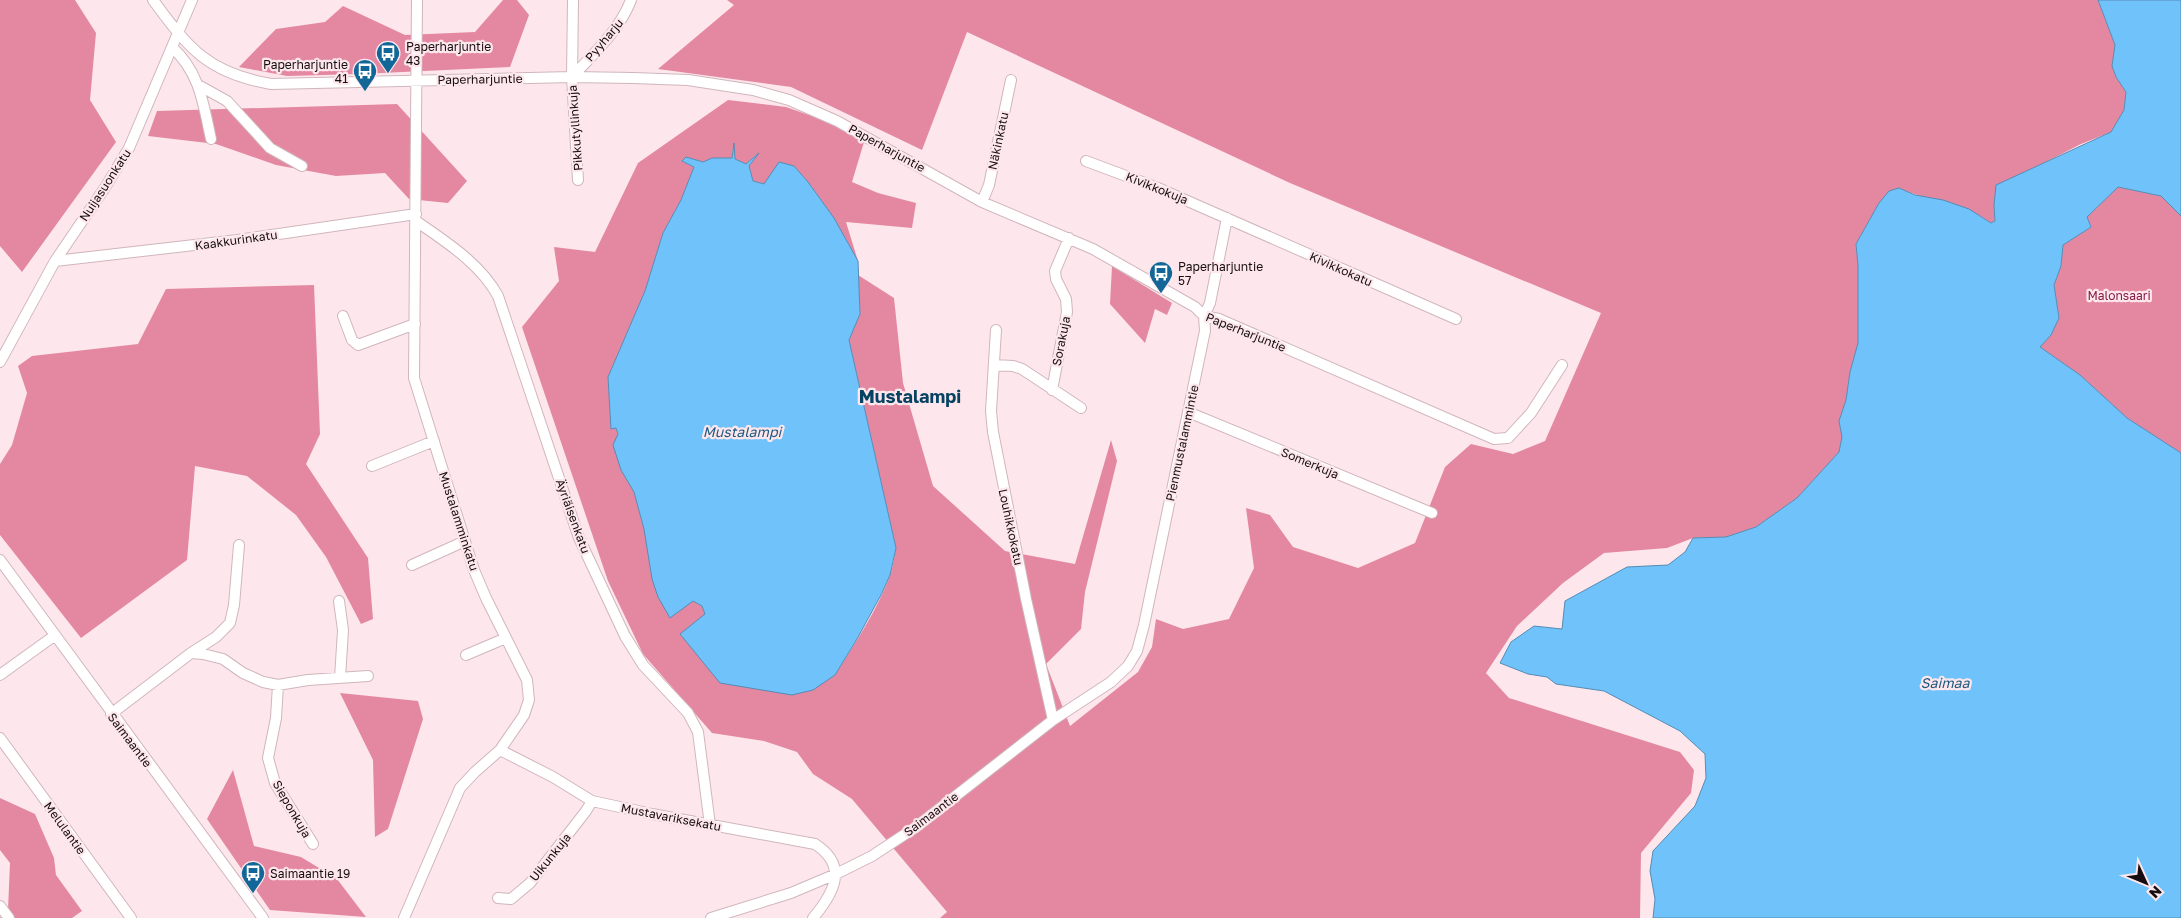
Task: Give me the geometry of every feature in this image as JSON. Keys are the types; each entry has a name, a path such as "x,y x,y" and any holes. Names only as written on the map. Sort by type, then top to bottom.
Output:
{"street":[{"name":"Paperharjuntie","path":"152,0 178,34 201,58 246,80 271,84 572,77 688,80 753,90 789,100 837,121 982,202 1069,238 1164,289 1195,307 1204,316 1219,319 1494,439 1508,438 1531,413 1562,365"},
{"name":"Nuijasuonkatu","path":"0,362 55,261 106,186 129,148 192,0"},
{"name":"Mustalamminkatu","path":"404,918 460,788 500,750 524,715 529,700 527,680 486,598 465,541 414,378 417,0"},
{"name":"Pikkutyllinkuja","path":"573,0 572,77 578,180"},
{"name":"Pyyharju","path":"572,77 615,31 626,13 631,0"},
{"path":"172,47 184,58 200,86 211,139"},
{"name":"Näkinkatu","path":"982,202 989,186 1011,80"},
{"path":"200,86 227,101 270,148 302,166"},
{"name":"Kivikkokuja","path":"1086,161 1158,188 1227,218"},
{"name":"Kaakkurinkatu","path":"55,261 416,217"},
{"name":"Äyriäisenkatu","path":"416,217 463,254 491,282 498,296 579,538 594,574 625,636 643,665 688,713 698,732 710,825"},
{"name":"Pienmustalammintie","path":"1128,666 1137,651 1144,625 1205,330 1204,316 1210,303 1227,218"},
{"name":"Kivikkokatu","path":"1227,218 1456,319"},
{"name":"Sorakuja","path":"1052,390 1067,312 1066,299 1056,279 1055,271 1069,238"},
{"path":"343,316 352,340 358,345 415,324"},
{"name":"Louhikkokatu","path":"996,330 991,411 992,432 1053,720"},
{"path":"994,365 1013,366 1022,370 1081,408"},
{"name":"Somerkuja","path":"1188,412 1432,513"},
{"path":"372,466 434,441"},
{"path":"412,565 465,541"},
{"path":"111,714 191,653 216,638 230,623 234,605 239,545"},
{"name":"Saimaantie","path":"0,560 262,918"},
{"path":"339,601 343,630 340,678"},
{"path":"0,675 54,636"},
{"path":"466,654 506,638"},
{"path":"191,653 222,659 243,673 262,682 278,685 308,680 368,676"},
{"name":"Saimaantie","path":"711,918 791,893 872,856 916,827 1053,720 1111,682 1128,666"},
{"name":"Sieponkuja","path":"278,685 276,718 268,758 276,783 313,844"},
{"name":"Melulantie","path":"0,738 131,918"},
{"name":"Mustavariksekatu","path":"500,750 553,777 592,801 815,844 825,850 836,874"},
{"name":"Uikunkuja","path":"498,898 511,899 530,883 592,801"},
{"path":"813,918 833,890 836,874"},
{"path":"0,906 9,918"}],"green space":[{"path":"0,0 75,0 96,33 90,100 116,142 22,272 0,246"},
{"path":"503,0 517,0 529,15 510,67 287,76 239,67 276,29 325,22 343,6 405,35 475,32"},
{"path":"727,0 2098,0 2115,45 2112,66 2116,77 2126,92 2124,110 2111,132 2081,144 2024,173 1994,205 1995,221 1991,223 1958,206 1899,188 1879,203 1856,244 1858,265 1858,343 1850,372 1846,400 1839,421 1842,437 1839,452 1797,498 1756,527 1726,537 1693,538 1667,548 1604,553 1563,583 1517,626 1486,673 1509,698 1680,752 1694,770 1691,793 1641,853 1640,918 940,918 947,912 852,799 813,774 797,752 764,741 712,733 643,654 608,581 522,327 559,281 554,247 595,252 638,163 728,100 786,107 826,121 864,142 852,182 878,193 916,203 912,228 846,222 858,261 821,199 794,166 764,184 753,181 749,166 756,155 746,164 735,159 733,147 732,158 712,158 703,162 686,157 682,161 694,167 681,200 663,233 645,291 608,377 611,429 616,428 618,435 621,470 634,492 644,529 693,601 702,606 705,614 835,675 879,601 891,572 896,548 849,340 860,314 858,275 894,298 903,383 933,486 1005,551 1075,564 1111,440 1117,461 1085,592 1081,629 1046,664 1070,726 1138,672 1152,647 1156,619 1183,629 1229,619 1254,568 1246,508 1270,515 1293,547 1358,568 1415,543 1445,467 1471,444 1513,454 1545,441 1601,313 1290,183 967,32 922,150 791,87 658,69 734,5"},
{"path":"397,104 467,181 448,203 409,199 385,173 336,176 276,165 216,144 148,136 157,111"},
{"name":"Malonsaari","path":"2118,187 2161,196 2181,216 2181,453 2127,418 2080,375 2040,347 2051,335 2059,318 2054,285 2061,266 2063,245 2091,227 2087,217"},
{"path":"1112,266 1172,303 1167,315 1155,309 1145,343 1110,304"},
{"path":"314,285 320,434 306,464 368,558 373,619 361,624 326,557 296,515 247,476 195,466 187,560 81,638 0,535 0,464 12,445 27,393 18,366 32,356 138,344 166,289"},
{"path":"340,693 418,701 423,719 388,829 375,837 373,760"},
{"path":"233,770 254,846 301,857 337,879 366,917 270,910 207,819"},
{"path":"0,798 35,814 54,858 56,875 82,911 72,918 0,918 8,910 10,863 0,850"}],"water":[{"name":"Saimaa","path":"2098,0 2181,0 2181,216 2161,196 2118,187 2087,217 2091,227 2063,245 2061,266 2054,285 2059,318 2051,335 2040,347 2080,375 2127,418 2181,453 2181,918 1653,918 1655,899 1650,871 1653,851 1695,806 1706,778 1705,754 1680,731 1604,691 1556,684 1547,677 1528,674 1500,663 1511,642 1534,626 1562,629 1565,601 1627,567 1668,565 1685,552 1693,538 1726,537 1756,527 1797,498 1839,452 1842,437 1839,421 1846,400 1850,372 1858,343 1858,265 1856,244 1879,203 1889,191 1899,188 1915,195 1943,200 1969,209 1991,223 1995,221 1996,185 2111,132 2124,110 2126,92 2116,77 2112,66 2115,45"},
{"name":"Mustalampi","path":"734,143 735,159 746,164 759,153 749,166 753,181 764,184 779,162 794,166 834,218 858,261 860,314 849,340 896,548 890,575 881,595 835,675 813,690 792,695 720,683 680,634 705,614 702,606 693,601 670,618 658,597 652,579 644,529 634,492 621,470 613,445 618,434 616,428 611,429 608,377 645,291 663,233 681,200 694,167 682,161 686,157 703,162 712,158 732,158"}],"place":[{"name":"Paperharjuntie 43","path":"388,74"},
{"name":"Paperharjuntie 41","path":"365,92"},
{"name":"Paperharjuntie 57","path":"1161,294"},
{"name":"Saimaantie 19","path":"253,894"}],"district":[{"name":"Mustalampi","path":"910,396"}]}
